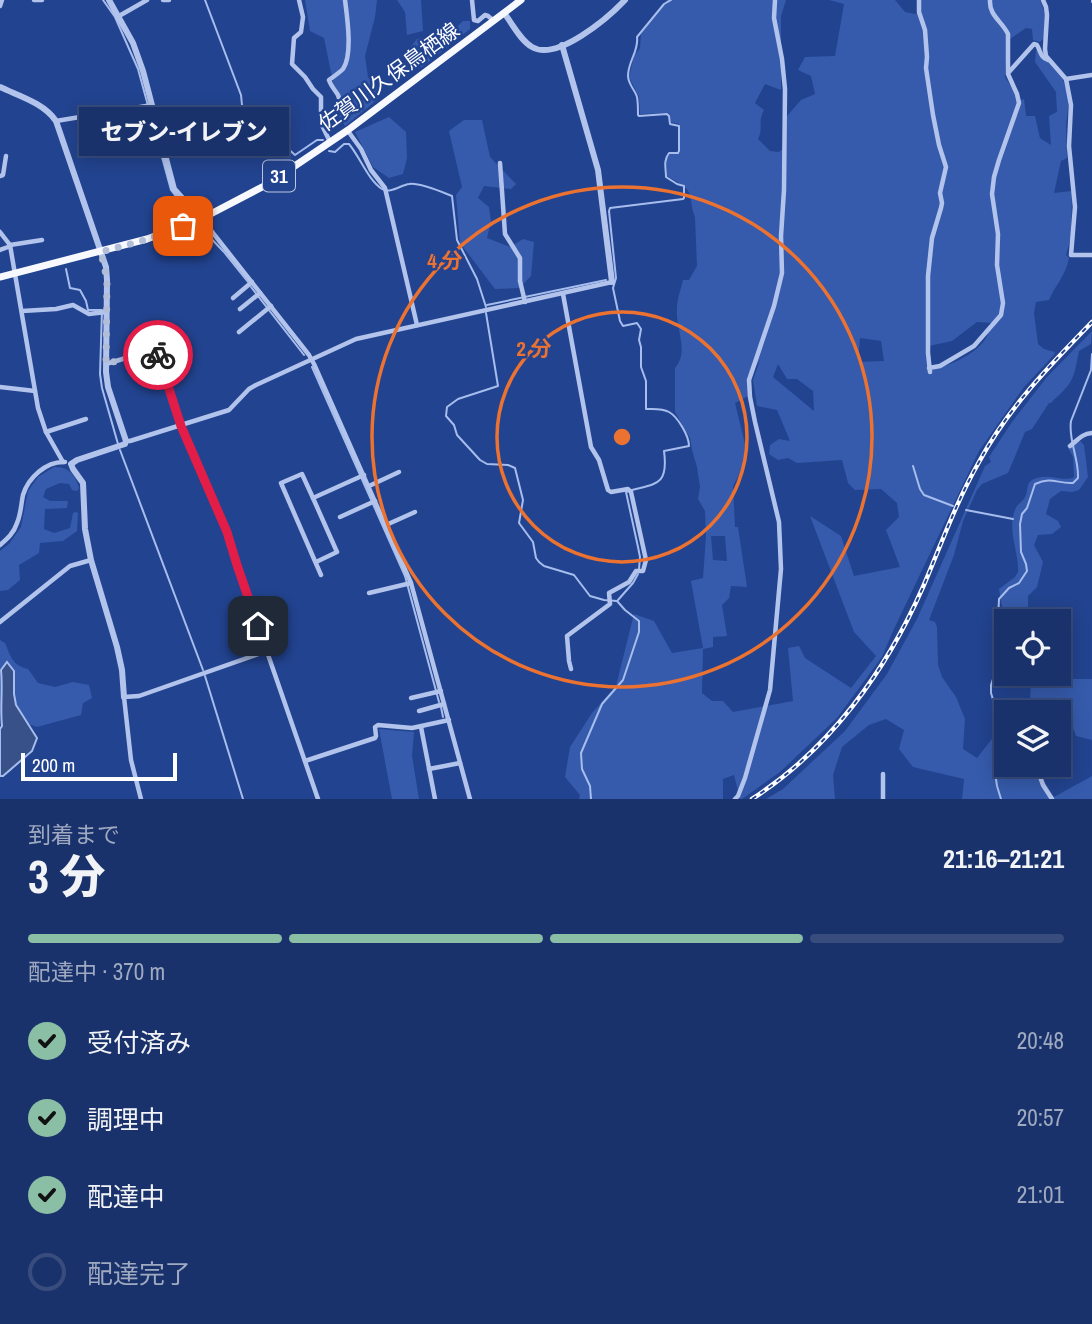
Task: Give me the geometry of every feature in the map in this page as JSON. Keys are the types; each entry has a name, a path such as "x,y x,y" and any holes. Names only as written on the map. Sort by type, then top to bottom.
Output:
{"main road":[{"name":"佐賀川久保鳥栖線","path":"0,277 148,239 201,219 268,184 348,130 521,0"}],"street":[{"path":"0,6 2,0"},
{"path":"34,0 42,0"},
{"path":"109,0 120,16 144,71 174,189 201,219 258,295 271,306 312,360 369,486 411,583 470,799"},
{"path":"120,16 147,0"},
{"path":"163,0 169,0"},
{"path":"299,0 303,17 301,32 294,38 292,64 321,97 321,123 330,142"},
{"path":"321,123 335,113 339,105 338,96 329,80 342,70 348,53 345,0"},
{"path":"472,0 474,20 485,15 493,21"},
{"path":"504,13 531,46 548,50 578,37 607,18 625,0"},
{"path":"735,799 745,778 770,690 781,569 779,522 755,422 749,380 782,273 785,89 774,18 775,0"},
{"path":"919,0 919,12 925,30 926,68 936,132 946,167 940,193 942,203 932,238 928,276 929,370 974,346 996,322 1003,309 998,278 998,234 992,194 997,169 1019,103 1008,74 1007,34 991,12 990,0"},
{"path":"1043,0 1047,15 1046,56 1066,79 1071,105 1069,146 1075,194 1070,253 1074,256 1092,255"},
{"path":"1008,74 1034,44 1044,59 1052,61"},
{"path":"0,545 15,529 24,493 33,477 52,463 67,463 229,410 249,389 350,341 611,282 598,170 562,45"},
{"path":"1066,79 1092,75"},
{"path":"0,86 51,112 101,252 107,280 103,312 108,387 121,444"},
{"path":"56,121 152,105"},
{"path":"348,130 386,190 417,325"},
{"path":"0,176 3,175 6,156"},
{"path":"500,163 505,234 520,258 520,281 525,302"},
{"path":"0,232 10,245 38,408 46,432 83,483 85,529 122,670 131,760 141,799"},
{"path":"0,250 10,245 41,240"},
{"path":"233,298 250,284"},
{"path":"563,294 591,447 599,460 608,490 630,491 646,560 629,582 609,593 610,604 567,636 571,669"},
{"path":"240,309 258,295"},
{"path":"22,311 74,305 89,314 103,312"},
{"path":"239,332 271,306"},
{"path":"106,364 156,349 181,426 227,532 318,799"},
{"path":"0,387 36,391"},
{"path":"46,432 86,419"},
{"path":"1072,444 1085,433 1092,433"},
{"path":"369,486 399,472"},
{"path":"316,562 337,552 302,474 281,484 321,575"},
{"path":"313,498 364,475"},
{"path":"340,517 375,501"},
{"path":"386,525 415,512"},
{"path":"0,622 70,566 91,560"},
{"path":"369,593 411,583"},
{"path":"124,697 139,696 267,652"},
{"path":"411,698 441,691"},
{"path":"419,711 444,704"},
{"path":"305,761 375,738 375,727 378,725 408,728 449,720"},
{"path":"421,727 435,799"},
{"path":"429,769 460,764"},
{"path":"883,774 883,799"},
{"path":"1040,777 1052,799"}],"shaded area":[{"path":"305,0 377,0 365,56 368,77 377,87 378,99 345,126 338,115 344,104 333,82 324,38 310,31"},
{"path":"397,0 421,0 423,31 407,35 405,12"},
{"path":"667,0 786,0 781,16 781,90 765,84 755,103 764,110 758,139 770,151 779,152 785,147 787,116 801,100 815,94 811,76 798,70 805,57 835,56 844,4 829,0 895,0 905,12 916,14 921,9 921,0 1040,0 1045,14 1044,38 1040,42 1033,40 1032,29 1026,28 1007,41 1005,77 1020,100 1024,99 1026,116 1035,116 1040,138 1051,145 1049,116 1057,112 1056,92 1035,62 1036,50 1043,51 1045,57 1062,75 1069,101 1066,125 1067,158 1061,161 1054,193 1072,191 1071,237 1066,255 1069,258 1049,300 1036,302 1034,313 1038,344 1055,352 1054,355 1024,387 979,451 882,657 837,718 780,772 742,799 734,775 723,779 723,799 579,799 580,795 565,777 570,747 592,713 616,686 634,614 654,621 672,653 703,648 691,581 703,578 705,511 698,499 700,487 690,438 675,412 675,368 682,347 677,305 683,280 689,280 697,266 695,217 688,191 667,176 666,159 670,154 680,153 679,124 671,122 669,113 640,114 639,97 629,77 634,56 640,48 641,34","holes":["977,322 991,323 989,333 977,348 950,364 932,370 929,346 952,341","860,338 881,341 884,361 858,362","760,360 753,380 757,406 777,410 790,441 779,439 770,445 769,454 778,460 788,458 797,463 842,460 848,483 855,490 881,489 897,503 899,517 886,530 900,567 854,576 841,536 810,516 854,632 876,656 851,688 805,658 799,646 788,648 793,701 733,712 723,701 712,701 702,693 703,649 713,647 713,637 727,636 722,605 729,598 731,586 747,587 738,527 735,527 733,486 745,467 747,452 735,403 748,396 747,381","778,364 787,379 797,379 813,391 814,411 773,377","711,536 725,536 727,561 713,560"]},
{"path":"463,21 470,21 470,29 422,67 414,65 409,49 417,39 438,35 446,38"},
{"path":"389,117 406,132 407,158 403,174 389,178 373,167 355,132"},
{"path":"464,120 482,120 490,157 516,184 511,189 484,186 478,198 489,207 491,221 487,238 510,247 523,239 534,242 531,276 519,288 495,289 460,243 456,195 462,187 449,131"},
{"path":"1092,331 1091,344 1079,351 1071,382 1049,403 1032,429 1025,432 1008,473 982,484 977,490 963,521 954,555 929,620 935,622 937,627 938,665 942,677 956,697 965,719 963,749 977,758 994,736 994,777 1042,777 1054,797 1092,776 1092,799 962,799 964,779 913,767 899,749 904,730 886,719 869,725 842,747 833,775 835,799 766,799 783,789 845,731 887,674 917,619 985,466 991,462 989,457 1047,377"},
{"path":"1080,441 1084,445 1088,477 1079,490 1061,491 1050,499 1046,514 1058,521 1061,527 1052,534 1038,535 1034,545 1043,562 1037,587 1028,596 1028,609 1003,609 999,589 1018,572 1012,530 1017,506 1025,497 1031,481 1039,477 1073,478 1073,457 1068,448"},
{"path":"54,467 71,472 79,488 77,491 72,490 69,484 60,483 46,489 43,497 50,501 68,501 67,508 45,509 44,529 54,533 70,528 73,513 76,512 77,531 63,541 40,543 39,553 19,565 20,580 8,590 0,591 0,551 9,544 21,527 28,491 38,477"},
{"path":"0,640 5,643 15,663 28,669 38,683 55,687 73,682 89,685 92,698 83,703 81,715 37,727 0,713"},
{"path":"7,662 14,671 16,705 37,738 32,751 0,776 1,670"},
{"path":"1071,679 1092,679 1092,740 1076,736 1071,723 1071,700 1030,700 1031,686 1071,686"},
{"path":"379,729 414,732 412,756 419,799 392,799"}],"waterway":[{"path":"103,0 115,17 138,69 171,190 188,212"},
{"path":"205,0 246,110 295,155 317,140 323,140"},
{"path":"639,569 640,557 626,492 657,482 664,472 664,451 689,446 689,442 672,414 658,409 646,409 646,381 641,367 639,340 641,329 637,323 623,326 613,288 616,278 609,211 610,208 684,198 684,186 666,177 665,165 669,153 679,151 679,126 670,124 667,114 639,116 637,97 628,76 637,37 664,4 671,0"},
{"path":"329,151 335,152 344,144 349,144 372,180 382,189 392,190 413,184 452,196 457,240 477,279 486,307"},
{"path":"203,230 248,282"},
{"path":"66,269 70,288 80,290 88,310 102,310 100,374 118,444"},
{"path":"487,305 606,280"},
{"path":"251,287 304,355"},
{"path":"486,313 498,386 458,399 447,407 446,416 454,425 457,435 480,460 487,464 515,468 523,500 519,523 533,542 539,562 574,575 590,596 617,601 639,621 639,632 623,680 602,704 581,753 582,769 590,786 591,799"},
{"path":"994,703 991,685 996,660 999,599 1009,588 1019,583 1027,571 1021,552 1022,514 1027,508 1035,484 1050,480 1073,483 1078,478 1071,421 1091,370 1092,354"},
{"path":"312,367 405,576 439,702"},
{"path":"120,450 203,670"},
{"path":"913,466 924,495 953,506"},
{"path":"966,510 1013,519"},
{"path":"618,600 638,574"},
{"path":"205,676 243,799"},
{"path":"441,707 443,717"},
{"path":"996,777 1001,799"}],"railway":[{"path":"752,799 806,757 831,732 873,678 908,618 963,492 990,442 1031,388 1092,322"}],"way so far":[{"path":"158,355 156,349 106,364 107,280 101,252 183,226"}],"place":[{"name":"セブン-イレブン","path":"183,226"}],"route":[{"path":"158,355 181,426 227,532 258,626"}]}
